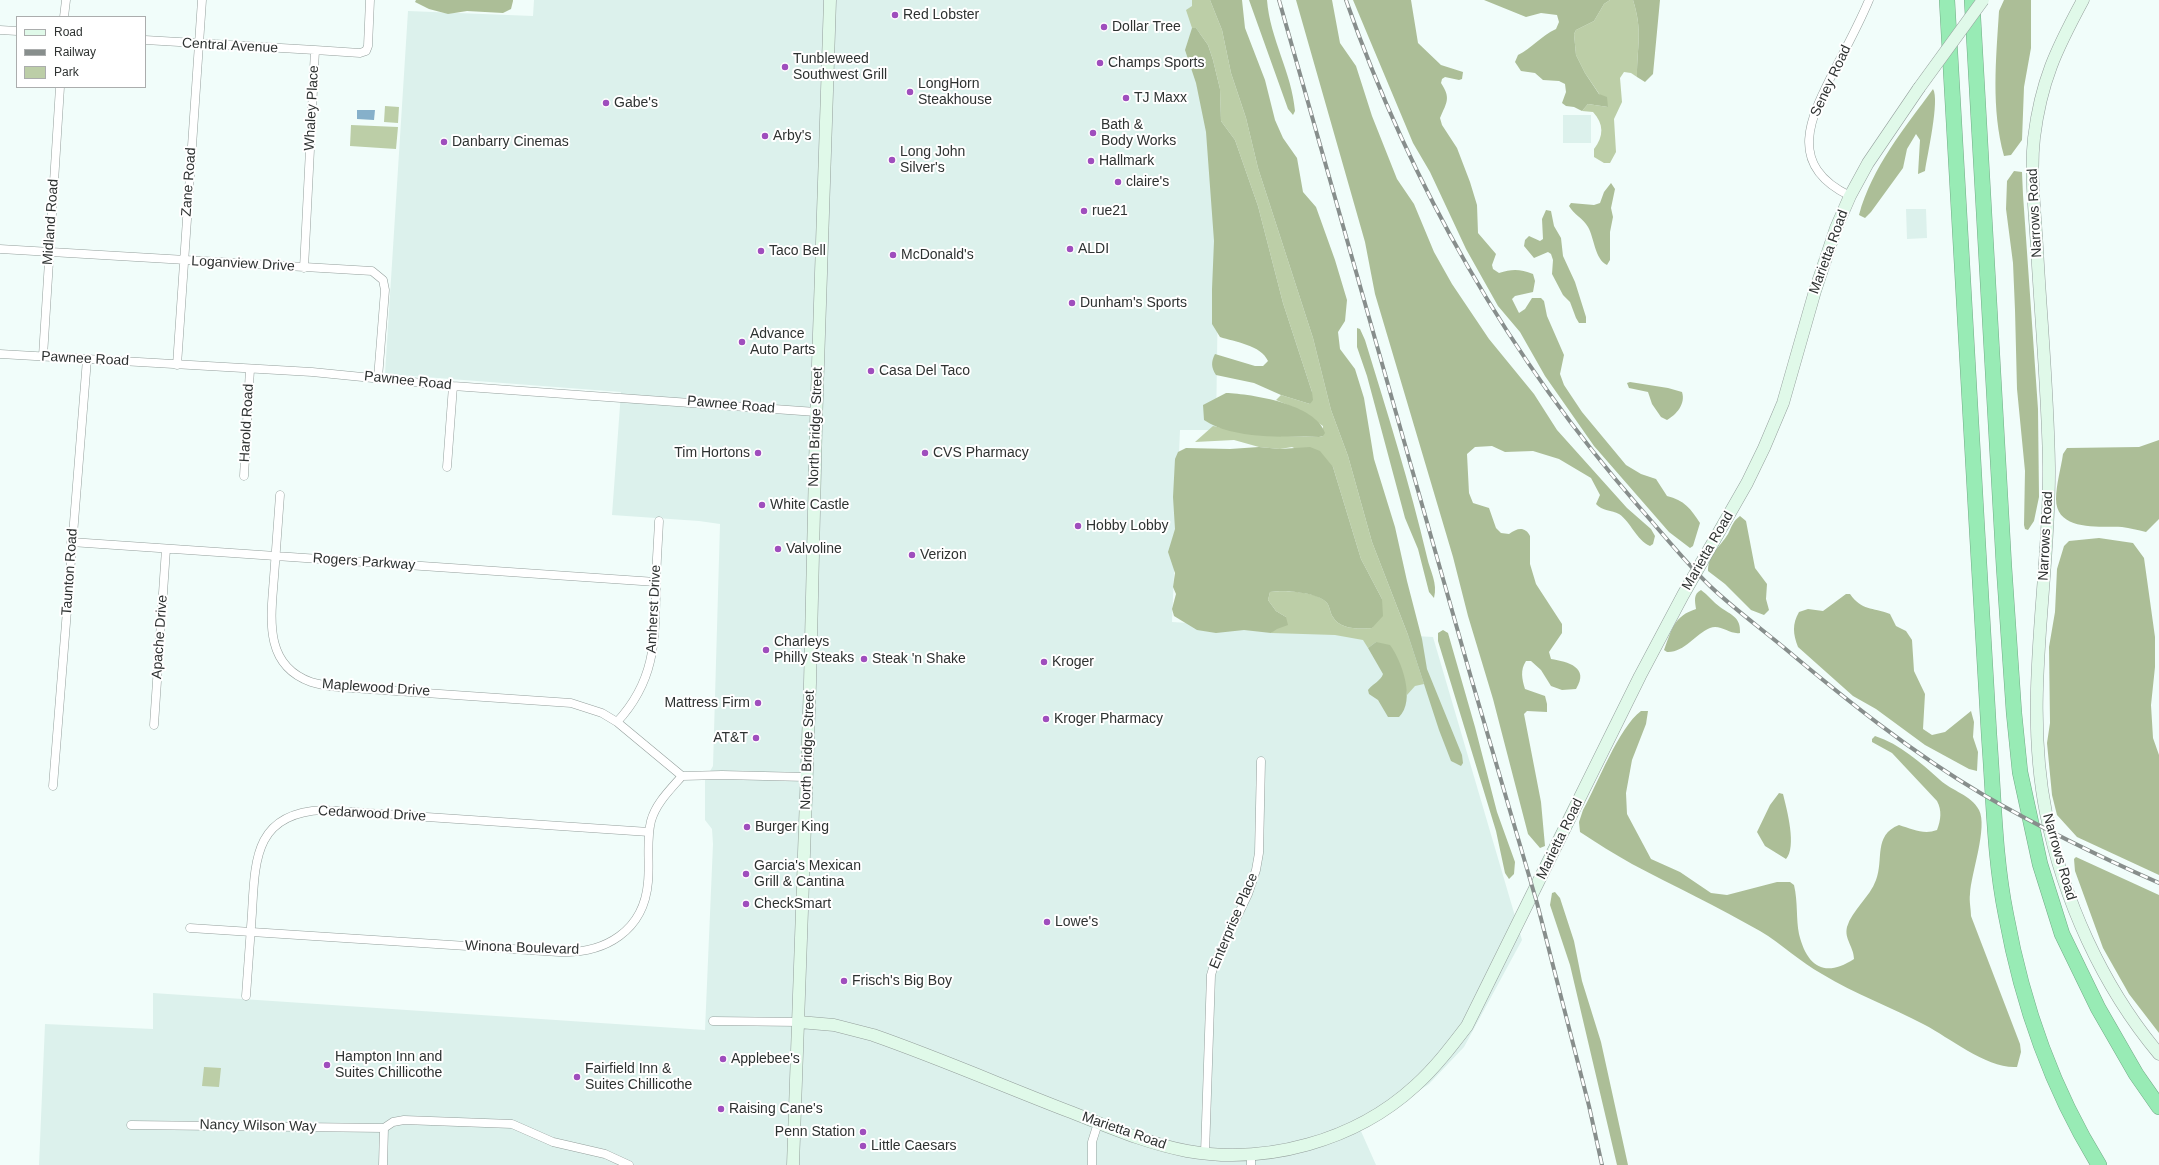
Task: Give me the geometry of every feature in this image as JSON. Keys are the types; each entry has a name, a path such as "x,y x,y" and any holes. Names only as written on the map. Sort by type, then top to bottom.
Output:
{"highway":[{"path":"1947,0 1986,695 1997,845 2004,905 2017,970 2034,1024 2052,1072 2069,1111 2099,1165"},
{"path":"1972,0 2004,567 2014,713 2020,772 2040,864 2062,934 2098,1008 2136,1074 2159,1107"}],"street":[{"path":"64,16 66,0"},
{"name":"Zane Road","path":"177,365 202,0"},
{"name":"Whaley Place","path":"304,268 315,50 360,53 366,51 368,46 370,0"},
{"name":"North Bridge Street","path":"793,1165 799,1022 816,412 830,0"},
{"name":"Seney Road","path":"1850,196 1833,188 1814,165 1809,140 1814,112 1869,0"},
{"name":"Marietta Road","path":"799,1022 834,1025 873,1035 1148,1142 1251,1160 1306,1145 1349,1129 1414,1087 1436,1066 1467,1026 1640,676 1683,595 1747,483 1783,404 1823,266 1850,196 1890,128 1983,0"},
{"name":"Narrows Road","path":"2083,0 2055,53 2046,74 2040,99 2032,161 2049,470 2036,690 2038,751 2046,815 2058,861 2073,908 2098,962 2126,1009 2159,1054"},
{"path":"0,30 16,31"},
{"name":"Central Avenue","path":"146,40 315,50"},
{"name":"Midland Road","path":"43,356 48,252 60,88"},
{"name":"Loganview Drive","path":"0,249 372,271 383,280 385,290 378,378"},
{"name":"Pawnee Road","path":"0,354 378,378 453,386 816,412"},
{"name":"Taunton Road","path":"53,786 71,542 80,460 87,359"},
{"name":"Harold Road","path":"244,476 250,369"},
{"path":"448,467 453,386"},
{"name":"Maplewood Drive","path":"280,495 271,616 273,643 281,659 291,670 310,682 338,687 554,700 588,708 617,722"},
{"name":"Amherst Drive","path":"617,722 641,690 653,653 658,522"},
{"name":"Rogers Parkway","path":"71,542 656,582"},
{"name":"Apache Drive","path":"154,725 166,549"},
{"path":"617,722 682,776 722,775 806,777"},
{"name":"Enterprise Place","path":"1205,1153 1211,975 1214,965 1248,894 1256,870 1259,853 1261,761"},
{"name":"Winona Boulevard","path":"190,928 559,952 584,952 606,945 618,937 637,918 647,894 649,832 657,806 682,776"},
{"name":"Cedarwood Drive","path":"246,996 254,878 258,852 275,826 284,819 301,812 323,810 649,832"},
{"path":"713,1020 799,1022"},
{"path":"383,1165 384,1128 393,1122 404,1120 512,1124 553,1142 605,1154 629,1165"},
{"path":"1092,1165 1092,1142 1098,1123"},
{"name":"Nancy Wilson Way","path":"131,1125 384,1128"}],"shaded area":[{"path":"534,0 1196,0 1219,217 1216,430 1180,430 1172,622 1433,637 1522,940 1464,1047 1429,1084 1360,1129 1376,1165 39,1165 45,1024 153,1029 153,993 705,1030 713,844 712,829 705,820 705,780 713,766 720,524 699,521 612,515 621,392 385,374 408,11 533,16"},
{"path":"1563,115 1591,115 1591,143 1563,143"},
{"path":"1906,209 1926,209 1927,238 1907,239"}],"green space":[{"path":"416,0 513,1 511,9 503,13 467,11 448,14 429,9 415,2"},
{"path":"1192,0 1210,0 1222,30 1231,73 1246,118 1258,168 1313,338 1331,410 1348,456 1372,542 1408,635 1424,684 1415,686 1407,695 1402,671 1376,642 1368,648 1363,640 1335,635 1271,633 1286,617 1276,611 1268,600 1270,592 1276,591 1300,592 1316,596 1327,603 1332,615 1340,624 1351,628 1372,628 1382,599 1361,559 1333,467 1292,447 1280,449 1259,447 1234,440 1195,442 1213,426 1256,435 1319,437 1323,436 1323,426 1295,408 1276,400 1281,395 1310,404 1312,392 1283,303 1258,206 1235,140 1221,121 1220,89 1213,60 1208,45 1196,28 1192,28 1186,10 1192,6"},
{"path":"1210,0 1242,0 1245,28 1265,80 1275,120 1283,138 1297,158 1303,192 1316,207 1335,260 1347,300 1345,321 1338,332 1340,349 1355,369 1364,398 1374,459 1395,527 1422,639 1427,669 1462,755 1463,763 1461,766 1451,761 1439,730 1408,635 1372,542 1348,456 1331,410 1313,338 1258,168 1246,118 1231,73 1222,30"},
{"path":"1249,0 1267,0 1272,28 1290,83 1295,111 1293,115 1288,109"},
{"path":"1296,0 1332,0 1340,43 1356,66 1372,116 1397,179 1414,204 1434,252 1452,284 1489,339 1534,394 1557,430 1627,508 1651,529 1655,536 1653,544 1650,546 1641,540 1623,517 1598,506 1596,504 1600,495 1591,478 1559,459 1533,451 1505,452 1492,446 1475,447 1467,454 1469,493 1473,503 1489,508 1496,528 1501,533 1509,534 1515,530 1523,529 1530,536 1530,564 1536,584 1562,624 1562,633 1549,652 1551,659 1570,664 1579,671 1580,675 1580,682 1576,689 1562,690 1551,686 1541,670 1531,661 1526,661 1522,671 1525,689 1545,696 1547,704 1547,712 1527,711 1524,714 1541,802 1545,846 1540,848 1528,834 1493,699 1468,616 1453,557 1375,294 1365,242"},
{"path":"1353,0 1411,0 1418,43 1441,65 1463,72 1462,79 1459,80 1445,77 1442,79 1441,83 1446,93 1447,100 1440,118 1442,125 1457,148 1470,182 1477,205 1478,233 1496,254 1492,265 1493,269 1499,273 1516,270 1533,274 1535,281 1533,292 1515,296 1512,299 1519,313 1525,309 1532,298 1541,298 1544,301 1547,316 1564,355 1560,374 1564,385 1582,412 1626,465 1641,474 1656,479 1667,496 1683,503 1693,513 1700,523 1693,546 1690,548 1669,532 1594,446 1545,376 1520,332 1498,306 1466,249 1430,172 1413,143"},
{"path":"1484,0 1610,0 1604,4 1594,21 1576,30 1574,34 1576,55 1585,73 1599,94 1607,97 1608,107 1588,104 1582,111 1574,107 1566,106 1562,103 1566,92 1565,84 1559,81 1543,80 1535,73 1521,71 1515,62 1518,55 1556,29 1559,22 1557,15 1541,13 1526,17"},
{"path":"1610,0 1633,0 1638,21 1639,38 1637,77 1631,73 1624,72 1620,78 1622,102 1614,119 1616,152 1610,163 1604,163 1594,157 1594,149 1601,135 1601,126 1599,121 1593,112 1582,111 1588,104 1608,107 1585,73 1576,55 1574,34 1576,30 1594,21 1604,4"},
{"path":"1633,0 1660,0 1653,74 1645,82 1637,77 1639,30"},
{"path":"2004,0 2031,0 2031,48 2024,87 2022,140 2011,155 2004,156 1997,120 1996,84 1999,11"},
{"path":"1192,28 1196,28 1208,45 1213,60 1220,89 1221,121 1235,140 1258,206 1283,303 1312,392 1313,400 1310,404 1281,395 1254,383 1216,375 1212,367 1215,354 1255,366 1263,366 1268,361 1260,351 1254,348 1220,337 1212,324 1214,241 1206,132 1196,83 1185,50"},
{"path":"1933,89 1935,95 1934,116 1925,171 1918,174 1920,140 1916,134 1907,149 1903,168 1871,212 1865,218 1859,215 1865,197 1880,165 1900,134"},
{"path":"385,106 399,107 398,123 384,122"},
{"path":"351,125 398,127 396,149 350,146"},
{"path":"2014,171 2022,172 2038,409 2039,497 2034,521 2028,530 2025,529 2024,525 2025,471 2017,389 2013,263 2006,209 2007,181"},
{"path":"1611,183 1615,189 1611,208 1613,217 1610,232 1610,260 1607,265 1597,253 1588,227 1569,206 1571,203 1594,205 1600,203 1604,192"},
{"path":"1546,210 1551,211 1554,226 1561,238 1563,256 1575,282 1586,317 1586,323 1579,323 1570,302 1563,295 1552,274 1553,260 1551,254 1548,252 1534,258 1524,246 1525,240 1529,236 1540,241 1543,239 1542,219"},
{"path":"1357,328 1360,329 1365,340 1406,475 1434,582 1434,598 1429,592 1418,549 1405,518 1367,376 1357,347"},
{"path":"1630,382 1668,388 1682,392 1683,401 1677,412 1667,420 1661,417 1652,404 1648,392 1629,388 1627,383"},
{"path":"1226,393 1266,398 1297,408 1319,423 1325,433 1323,436 1319,437 1260,436 1230,431 1204,420 1203,405"},
{"path":"2159,440 2159,519 2146,532 2122,527 2081,525 2071,522 2063,517 2058,510 2056,494 2063,454 2067,448 2139,447"},
{"path":"1259,447 1280,449 1310,447 1320,451 1333,467 1361,559 1382,599 1383,616 1372,628 1351,628 1340,624 1331,614 1327,603 1322,599 1308,594 1283,591 1270,592 1268,600 1276,611 1286,617 1288,625 1271,633 1244,630 1216,633 1197,630 1174,616 1172,609 1176,594 1173,587 1175,573 1168,552 1175,529 1173,497 1175,459 1178,452 1186,448 1230,449"},
{"path":"1740,516 1746,521 1755,568 1767,584 1766,599 1769,610 1764,615 1751,610 1725,584 1708,571 1712,555 1725,539 1734,522"},
{"path":"2099,538 2133,543 2144,558 2155,637 2155,667 2151,705 2153,738 2159,755 2159,875 2077,837 2057,815 2052,795 2047,743 2050,723 2049,647 2055,612 2057,569 2064,546 2069,541"},
{"path":"1701,590 1717,605 1737,620 1739,623 1740,633 1718,627 1710,628 1679,650 1667,652 1664,650 1675,624 1683,615 1696,609 1696,596"},
{"path":"1846,594 1850,594 1863,606 1890,614 1896,626 1906,631 1912,640 1914,671 1925,694 1923,729 1932,735 1945,732 1971,711 1974,722 1973,737 1978,752 1977,771 1969,769 1925,745 1876,709 1853,696 1798,647 1795,638 1794,625 1799,612 1808,609 1823,611"},
{"path":"1443,630 1448,633 1475,727 1497,812 1515,862 1514,874 1509,879 1505,873 1496,831 1438,641 1438,633"},
{"path":"1376,642 1390,645 1395,652 1403,671 1407,691 1404,710 1399,717 1388,717 1378,700 1369,694 1368,690 1380,679 1383,674 1368,648"},
{"path":"1641,711 1648,711 1646,724 1632,760 1626,793 1627,814 1651,859 1680,872 1711,893 1727,895 1777,882 1790,882 1794,885 1798,928 1802,945 1812,961 1819,966 1826,968 1834,968 1844,965 1854,959 1846,931 1847,927 1849,921 1870,892 1876,880 1882,842 1886,835 1891,829 1899,825 1918,831 1927,832 1937,830 1939,823 1940,811 1937,801 1892,753 1872,742 1872,739 1875,736 1884,739 1902,749 1945,784 1976,805 1979,810 1982,827 1971,885 1971,916 2020,1044 2021,1052 2017,1067 1993,1063 1981,1058 1925,1025 1835,981 1806,964 1760,931 1632,864 1580,832 1579,822 1583,810 1609,757 1625,730"},
{"path":"1779,793 1783,794 1791,837 1791,846 1786,859 1765,846 1757,832 1770,805"},
{"path":"2076,857 2159,895 2159,1033 2129,994 2103,948 2075,871 2074,859"},
{"path":"1555,892 1560,898 1574,941 1582,981 1601,1042 1628,1165 1617,1165 1570,965 1550,905 1552,893"},
{"path":"204,1067 221,1068 219,1087 202,1086"}],"water":[{"path":"357,110 375,110 374,120 357,119"}],"railway":[{"path":"1279,0 1472,681 1537,903 1589,1106 1602,1165"},
{"path":"1346,0 1372,69 1401,137 1433,203 1469,268 1507,331 1548,392 1593,451 1674,548 1710,586 1728,602 1830,686 1930,761 1982,794 2047,830 2159,883"}],"place":[{"name":"Red Lobster","path":"895,15"},
{"name":"Dollar Tree","path":"1104,27"},
{"name":"Champs Sports","path":"1100,63"},
{"name":"Tunbleweed Southwest Grill","path":"785,67"},
{"name":"LongHorn Steakhouse","path":"910,92"},
{"name":"TJ Maxx","path":"1126,98"},
{"name":"Gabe's","path":"606,103"},
{"name":"Bath & Body Works","path":"1093,133"},
{"name":"Arby's","path":"765,136"},
{"name":"Danbarry Cinemas","path":"444,142"},
{"name":"Long John Silver's","path":"892,160"},
{"name":"Hallmark","path":"1091,161"},
{"name":"claire's","path":"1118,182"},
{"name":"rue21","path":"1084,211"},
{"name":"ALDI","path":"1070,249"},
{"name":"Taco Bell","path":"761,251"},
{"name":"McDonald's","path":"893,255"},
{"name":"Dunham's Sports","path":"1072,303"},
{"name":"Advance Auto Parts","path":"742,342"},
{"name":"Casa Del Taco","path":"871,371"},
{"name":"Tim Hortons","path":"758,453"},
{"name":"CVS Pharmacy","path":"925,453"},
{"name":"White Castle","path":"762,505"},
{"name":"Hobby Lobby","path":"1078,526"},
{"name":"Valvoline","path":"778,549"},
{"name":"Verizon","path":"912,555"},
{"name":"Charleys Philly Steaks","path":"766,650"},
{"name":"Steak 'n Shake","path":"864,659"},
{"name":"Kroger","path":"1044,662"},
{"name":"Mattress Firm","path":"758,703"},
{"name":"Kroger Pharmacy","path":"1046,719"},
{"name":"AT&T","path":"756,738"},
{"name":"Burger King","path":"747,827"},
{"name":"Garcia's Mexican Grill & Cantina","path":"746,874"},
{"name":"CheckSmart","path":"746,904"},
{"name":"Lowe's","path":"1047,922"},
{"name":"Frisch's Big Boy","path":"844,981"},
{"name":"Applebee's","path":"723,1059"},
{"name":"Hampton Inn and Suites Chillicothe","path":"327,1065"},
{"name":"Fairfield Inn & Suites Chillicothe","path":"577,1077"},
{"name":"Raising Cane's","path":"721,1109"},
{"name":"Penn Station","path":"863,1132"},
{"name":"Little Caesars","path":"863,1146"}]}
